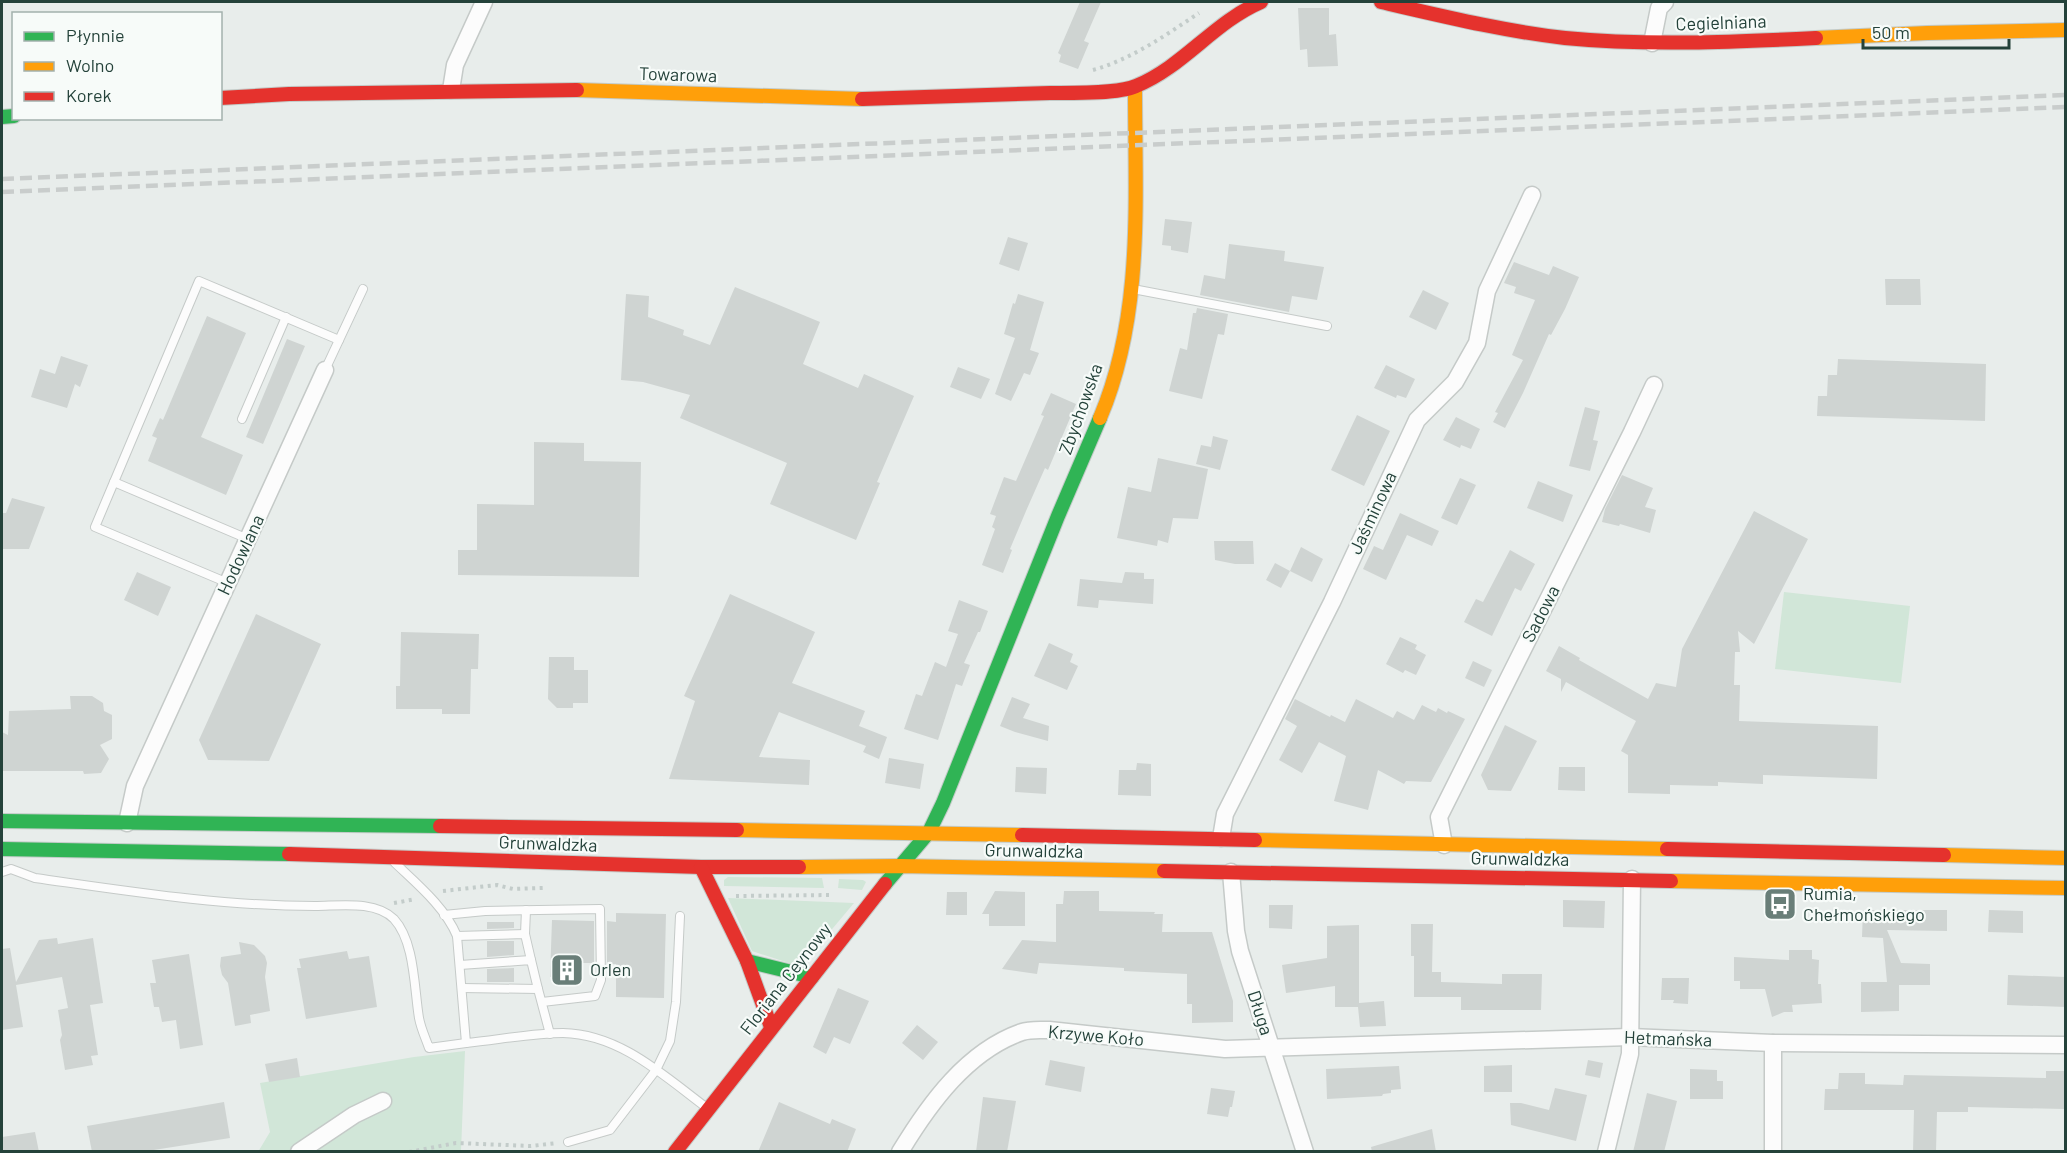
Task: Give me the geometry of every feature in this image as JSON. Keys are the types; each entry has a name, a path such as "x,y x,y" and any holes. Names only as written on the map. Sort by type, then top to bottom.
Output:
{"main road":[{"path":"1135,87 1167,68 1247,8 1261,2"},
{"name":"Cegielniana","path":"1381,2 1520,32 1589,40 1652,43 1720,43 1916,33 2066,30"},
{"name":"Towarowa","path":"222,98 451,90 601,90 846,100 1094,92 1135,87"},
{"name":"Zbychowska","path":"929,832 1107,401 1120,352 1132,289 1135,254 1135,87"},
{"name":"Grunwaldzka","path":"2,820 929,832 2066,858"},
{"name":"Floriana Ceynowy","path":"675,1152 771,1027 929,832"},
{"name":"Grunwaldzka","path":"5,850 388,856 701,867 900,866 2066,888"},
{"path":"701,867 747,961 771,1027"},
{"path":"747,961 812,977"}],"street":[{"path":"451,90 455,65 484,2"},
{"path":"1652,43 1659,8 1665,2"},
{"name":"Jaśminowa","path":"1221,838 1225,814 1332,602 1417,420 1455,382 1477,343 1487,291 1532,195"},
{"name":"Hodowlana","path":"127,823 135,786 325,370"},
{"name":"Sadowa","path":"1444,845 1439,817 1654,385"},
{"name":"Długa","path":"1231,872 1240,951 1305,1152"},
{"path":"1606,1152 1630,1054 1632,879"},
{"name":"Krzywe Koło","path":"900,1152 927,1112 962,1070 993,1044 1024,1031 1050,1030 1225,1049 1272,1048"},
{"name":"Hetmańska","path":"1272,1048 1630,1037 1773,1043 2066,1045"},
{"path":"1773,1043 1773,1152"},
{"path":"299,1152 354,1115 383,1101"}],"lane":[{"path":"228,583 94,527 199,281 339,340"},
{"name":"Hodowlana","path":"325,370 363,289"},
{"path":"1132,289 1327,326"},
{"path":"242,419 286,317"},
{"path":"114,482 248,539"},
{"path":"5,850 6,870 35,878 195,899 272,906 365,906 381,910 392,917 407,939 420,1022 429,1048 564,1033 600,1039 629,1052 708,1109"},
{"path":"388,856 429,896 453,926 457,936 466,1043"},
{"path":"444,915 526,910 600,909 601,980 595,996 542,1002"},
{"path":"526,910 525,934 550,1034"},
{"path":"568,1142 610,1130 656,1070 669,1041 676,1002 680,916"},
{"path":"457,936 525,934"},
{"path":"460,965 531,960"},
{"path":"462,988 538,989"}],"path":[{"path":"381,910 384,905 444,891 480,886 497,885 513,889 543,888"},
{"path":"714,896 832,895"},
{"path":"409,1152 456,1143 531,1146 568,1142"}],"green space":[{"path":"1784,592 1910,606 1901,683 1775,669"},
{"path":"728,877 822,878 824,888 724,886 724,880"},
{"path":"839,879 866,882 862,890 838,888"},
{"path":"728,898 854,903 807,959 792,964 752,951"},
{"path":"465,1051 461,1151 258,1152 270,1132 260,1083 414,1057"}],"building":[{"path":"1080,2 1101,2 1084,41 1089,43 1078,69 1059,62 1061,55 1058,53"},
{"path":"1298,8 1329,8 1329,35 1336,34 1338,66 1308,67 1307,49 1300,50"},
{"path":"1165,219 1192,222 1188,253 1171,250 1171,246 1162,245"},
{"path":"1008,237 1028,243 1019,271 999,264"},
{"path":"1229,244 1285,251 1284,261 1324,267 1317,300 1292,296 1289,312 1200,295 1204,275 1225,279"},
{"path":"1514,262 1549,275 1553,266 1579,277 1565,309 1551,335 1549,334 1505,428 1493,422 1498,413 1495,412 1523,360 1512,355 1535,300 1514,293 1516,287 1504,283"},
{"path":"1885,279 1920,279 1921,305 1886,305"},
{"path":"735,287 820,322 803,364 858,388 864,374 914,396 877,482 880,483 856,540 770,504 787,463 680,418 690,395 643,382 621,380 626,294 649,296 648,317 684,330 683,335 710,345"},
{"path":"1423,290 1449,303 1436,330 1409,317"},
{"path":"1018,294 1044,302 1030,350 1039,353 1030,375 1024,373 1011,401 995,394 1015,338 1004,334"},
{"path":"1197,308 1228,314 1224,335 1218,334 1202,399 1169,391 1180,348 1187,350 1193,313 1196,313"},
{"path":"207,316 246,333 201,437 243,455 226,495 148,461 157,438 152,436 160,418 163,420"},
{"path":"287,339 305,346 263,444 246,437"},
{"path":"61,356 88,365 80,387 75,384 67,408 31,397 40,369 55,374"},
{"path":"1838,359 1986,364 1985,421 1817,416 1818,396 1827,396 1828,375 1837,375"},
{"path":"1386,365 1415,379 1406,398 1397,395 1396,398 1374,388"},
{"path":"958,367 990,379 981,399 950,387"},
{"path":"1051,393 1076,404 1048,470 1045,468 1026,511 1003,573 982,565 995,529 992,527 996,516 990,514 1004,477 1016,481 1044,416 1041,415"},
{"path":"1585,407 1600,411 1593,440 1598,441 1590,471 1569,466"},
{"path":"1357,415 1390,431 1364,486 1331,470"},
{"path":"1456,417 1480,429 1471,449 1461,445 1460,448 1443,440"},
{"path":"1213,436 1228,440 1220,470 1196,464 1201,445 1211,447"},
{"path":"534,442 584,443 584,461 641,462 639,577 458,575 458,550 477,550 477,504 534,505"},
{"path":"1158,458 1208,469 1198,519 1173,518 1168,543 1158,540 1157,546 1117,538 1128,487 1151,492"},
{"path":"1622,475 1653,488 1645,507 1656,510 1650,533 1620,524 1619,526 1602,522 1605,509"},
{"path":"1460,478 1476,485 1457,525 1441,518"},
{"path":"1538,481 1573,495 1563,522 1527,508"},
{"path":"12,498 45,507 29,549 2,549 2,513 6,513"},
{"path":"1754,511 1808,539 1754,644 1738,631 1740,652 1735,652 1734,685 1740,685 1739,721 1878,726 1877,779 1763,775 1763,784 1718,782 1718,786 1670,785 1670,794 1628,793 1628,755 1621,751 1636,721 1566,682 1561,692 1561,679 1546,671 1559,646 1648,699 1656,683 1676,687 1682,649"},
{"path":"1400,513 1439,531 1432,546 1407,535 1386,580 1363,569 1374,546 1383,550"},
{"path":"1214,541 1253,541 1254,564 1235,564 1215,560"},
{"path":"1301,547 1323,559 1312,582 1290,571"},
{"path":"1510,550 1535,564 1521,591 1515,588 1492,636 1464,622 1476,599 1483,602"},
{"path":"1275,563 1290,571 1281,588 1266,580"},
{"path":"137,572 171,587 158,616 124,600"},
{"path":"1125,572 1144,573 1144,579 1154,579 1153,604 1099,600 1098,608 1077,606 1080,579 1122,583"},
{"path":"730,594 815,632 792,683 865,711 859,726 887,737 879,759 863,752 866,746 779,712 759,757 810,760 809,785 669,779 695,701 684,696"},
{"path":"959,600 988,611 964,663 970,665 962,686 956,684 938,740 904,729 916,694 922,696 935,662 946,667 958,634 948,631"},
{"path":"256,614 321,644 269,761 208,760 199,740"},
{"path":"401,632 479,634 478,669 471,669 470,714 442,714 442,709 396,709 396,686 400,686"},
{"path":"1400,637 1417,645 1415,649 1426,655 1416,675 1405,670 1403,673 1386,664"},
{"path":"1049,643 1073,654 1070,662 1078,666 1067,690 1034,676"},
{"path":"549,657 574,657 574,670 588,670 588,703 573,703 573,708 557,708 548,699"},
{"path":"1473,661 1492,670 1484,687 1465,678"},
{"path":"70,696 92,696 103,703 104,711 112,715 112,739 100,745 109,759 101,773 2,771 2,732 8,735 9,711 71,709"},
{"path":"1012,697 1030,704 1023,718 1049,726 1048,741 1000,726"},
{"path":"1295,699 1345,722 1356,699 1393,718 1397,711 1414,720 1422,705 1436,712 1438,708 1447,713 1448,711 1465,719 1431,782 1406,781 1404,784 1378,770 1368,810 1334,801 1346,756 1319,742 1302,773 1279,760 1297,726 1285,719"},
{"path":"1505,725 1537,741 1511,791 1488,790 1481,775"},
{"path":"889,758 924,764 920,789 885,783"},
{"path":"1137,763 1151,764 1151,796 1118,795 1119,770 1136,770"},
{"path":"1016,767 1047,768 1046,794 1015,792"},
{"path":"1559,767 1585,767 1585,791 1558,790"},
{"path":"995,891 1025,892 1025,926 989,926 989,914 982,914"},
{"path":"1064,891 1099,891 1099,911 1163,914 1162,932 1212,932 1233,1001 1233,1022 1192,1023 1192,1004 1187,1004 1187,974 1039,963 1037,974 1002,969 1022,940 1056,942 1056,904 1063,904"},
{"path":"947,892 967,892 967,915 946,915"},
{"path":"1563,900 1605,901 1604,928 1563,927"},
{"path":"1269,905 1293,905 1292,929 1269,928"},
{"path":"1863,910 1947,910 1947,931 1887,930 1901,963 1930,964 1930,985 1899,985 1899,1011 1861,1012 1861,982 1887,982 1883,938 1862,937"},
{"path":"1989,910 2023,911 2023,933 1988,932"},
{"path":"616,913 666,914 664,998 616,997 616,964 607,964 607,921 616,922"},
{"path":"552,920 594,921 594,963 583,963 583,978 550,977"},
{"path":"487,922 514,922 514,928 487,929"},
{"path":"1411,924 1433,924 1432,972 1441,972 1441,982 1502,984 1502,974 1542,974 1541,1010 1461,1010 1461,997 1414,997"},
{"path":"1359,925 1359,1003 1384,1001 1386,1026 1360,1027 1358,1007 1335,1007 1335,986 1286,993 1282,965 1327,958 1327,926"},
{"path":"57,938 58,944 93,938 103,1003 90,1005 98,1055 91,1056 93,1065 65,1070 58,1010 68,1008 62,977 16,985 23,1027 2,1030 2,949 10,948 16,982 39,940"},
{"path":"487,941 514,941 514,955 487,957"},
{"path":"239,942 254,945 265,956 267,963 265,977 270,1011 250,1015 251,1023 235,1026 228,983 222,975 220,966 221,957 241,954"},
{"path":"1789,950 1812,950 1812,959 1819,960 1818,984 1821,984 1822,1003 1792,1005 1793,1012 1784,1012 1772,1017 1765,989 1740,989 1740,981 1734,981 1734,957 1789,960"},
{"path":"347,951 349,959 369,956 377,1007 306,1019 297,968 301,968 299,959"},
{"path":"189,954 203,1045 180,1049 176,1020 162,1022 159,1007 154,1007 150,983 156,983 152,960"},
{"path":"514,968 514,982 487,982 487,969"},
{"path":"2008,975 2066,977 2066,1007 2007,1005"},
{"path":"1662,978 1689,978 1688,1004 1673,1003 1674,1000 1661,1000"},
{"path":"838,988 869,1001 850,1044 834,1037 826,1054 813,1047"},
{"path":"917,1025 938,1042 923,1060 902,1043"},
{"path":"297,1058 300,1077 269,1082 265,1064"},
{"path":"1050,1060 1085,1067 1081,1092 1045,1085"},
{"path":"1588,1060 1603,1063 1600,1078 1585,1075"},
{"path":"1512,1065 1512,1092 1484,1092 1484,1066"},
{"path":"1399,1066 1401,1089 1391,1090 1391,1093 1382,1096 1327,1099 1326,1069"},
{"path":"1690,1069 1717,1070 1717,1081 1723,1081 1723,1099 1690,1099"},
{"path":"2046,1071 2064,1071 2064,1109 1968,1107 1968,1112 1937,1112 1936,1152 1913,1152 1914,1110 1824,1110 1825,1089 1838,1089 1839,1073 1865,1073 1865,1084 1903,1085 1904,1075 2046,1078"},
{"path":"1211,1088 1235,1091 1228,1117 1207,1114"},
{"path":"1555,1088 1587,1095 1576,1141 1511,1125 1510,1103 1521,1103 1549,1110"},
{"path":"1647,1093 1677,1101 1664,1152 1633,1152"},
{"path":"983,1097 1016,1101 1007,1152 976,1152"},
{"path":"224,1102 230,1138 141,1152 92,1152 87,1126"},
{"path":"779,1102 830,1124 832,1119 856,1129 847,1152 758,1152"},
{"path":"1432,1129 1436,1152 1372,1152 1371,1147"},
{"path":"35,1132 39,1152 2,1152 2,1137"}],"railway":[{"path":"2,179 2066,95"},
{"path":"2,192 2066,107"}],"traffic: fast":[{"path":"2,117 12,116"},
{"path":"885,884 929,832 943,803 1058,516 1100,418"},
{"path":"2,821 440,826"},
{"path":"2,849 289,854"},
{"path":"747,961 812,977"}],"traffic: slow":[{"path":"1816,38 2066,30"},
{"path":"1100,418 1114,378 1124,338 1130,297 1136,213 1135,87"},
{"path":"577,90 862,99"},
{"path":"737,830 1022,835"},
{"path":"1255,840 1667,849"},
{"path":"1944,855 2066,858"},
{"path":"799,867 900,866 1164,871"},
{"path":"1671,881 2066,888"}],"traffic: jam":[{"path":"862,99 1128,89 1169,68 1228,21 1261,2"},
{"path":"1381,2 1450,18 1565,38 1659,43 1816,38"},
{"path":"222,98 289,94 577,90"},
{"path":"440,826 737,830"},
{"path":"1022,835 1255,840"},
{"path":"1667,849 1944,855"},
{"path":"289,854 701,867 799,867"},
{"path":"701,867 747,961 771,1027"},
{"path":"1164,871 1671,881"},
{"path":"675,1152 885,884"}],"place":[{"name":"Rumia, Chełmońskiego","path":"1780,904"},
{"name":"Orlen","path":"567,970"}]}
